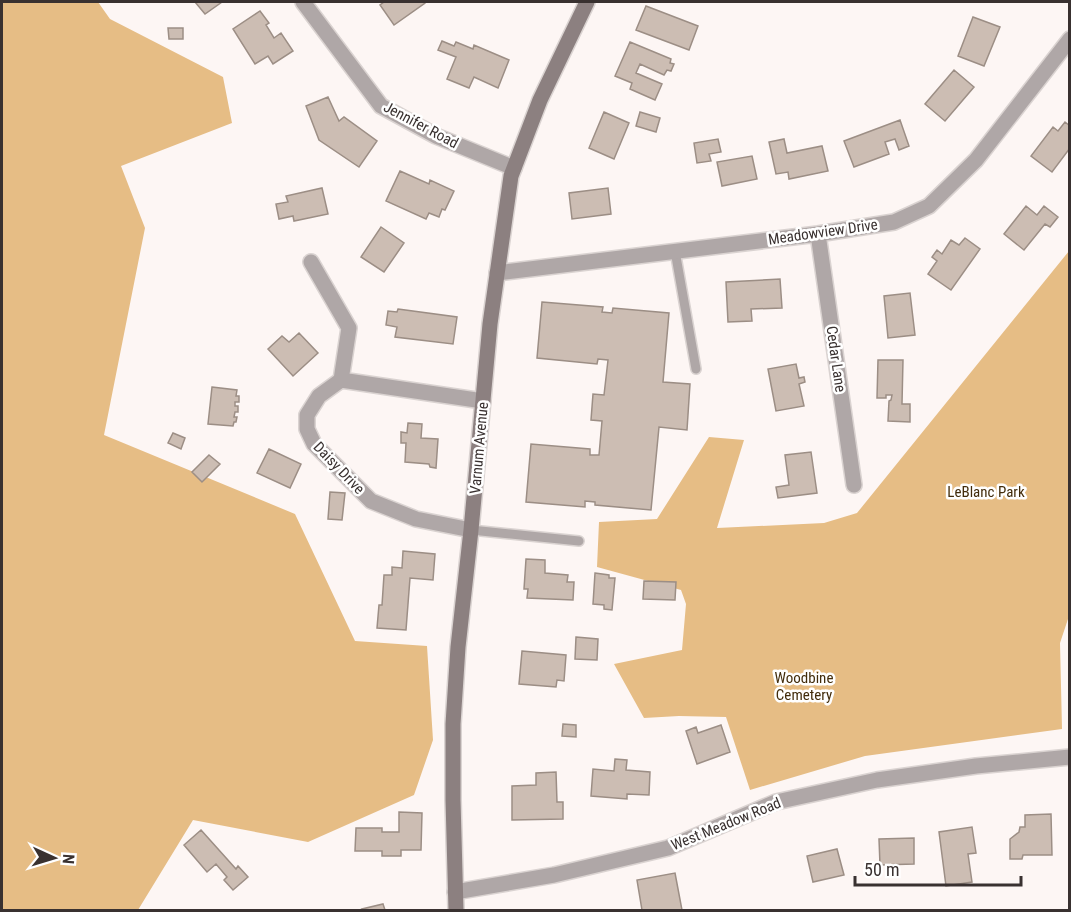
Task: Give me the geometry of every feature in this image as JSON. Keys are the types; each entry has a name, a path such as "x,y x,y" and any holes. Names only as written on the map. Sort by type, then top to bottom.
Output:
{"main road":[{"name":"Varnum Avenue","path":"456,910 453,724 458,647 497,273 511,176 540,100 587,2"}],"street":[{"name":"Jennifer Road","path":"303,2 381,106 436,136 514,168"},
{"name":"Meadowview Drive","path":"497,273 818,234 894,222 929,206 976,160 1070,39"},
{"name":"Cedar Lane","path":"818,234 854,485"},
{"path":"311,262 349,328 341,380 483,400"},
{"name":"Daisy Drive","path":"341,380 318,396 307,415 307,429 314,444 371,501 416,519 471,530"},
{"name":"West Meadow Road","path":"455,892 555,875 668,848 776,802 877,780 976,766 1070,757"}],"lane":[{"path":"675,251 696,369"},
{"path":"471,530 579,541"}],"green space":[{"path":"2,2 98,2 110,19 223,77 232,123 121,166 145,228 104,435 295,514 355,641 427,646 433,740 414,795 308,842 193,820 138,910 2,910"},
{"path":"1069,251 1070,613 1060,643 1062,729 865,756 750,790 726,717 644,718 614,664 682,650 686,604 681,590 597,567 599,522 657,519 709,437 744,440 717,528 824,523 857,513"}],"building":[{"path":"195,2 222,2 205,14"},
{"path":"384,2 425,3 394,25 380,5"},
{"path":"646,6 698,26 689,50 636,30"},
{"path":"260,11 269,23 266,25 274,38 281,33 293,51 273,64 268,56 255,64 233,29"},
{"path":"973,17 1000,27 984,66 958,56"},
{"path":"168,28 183,28 183,39 169,39"},
{"path":"442,41 454,46 456,42 473,49 474,45 509,60 498,88 474,77 469,88 447,79 456,57 438,50"},
{"path":"630,42 671,59 670,63 674,64 671,71 667,70 664,75 640,64 636,73 662,84 655,100 630,89 632,83 615,76"},
{"path":"954,70 974,87 945,121 925,104"},
{"path":"328,97 339,121 344,117 377,141 359,167 319,140 306,106"},
{"path":"604,112 629,123 614,159 589,148"},
{"path":"640,112 660,118 656,132 636,126"},
{"path":"900,120 909,146 899,150 895,139 885,142 889,154 854,167 844,141"},
{"path":"1065,122 1070,126 1070,148 1052,172 1031,156 1053,127 1058,131"},
{"path":"718,139 721,152 709,154 711,161 697,163 694,143"},
{"path":"784,139 787,153 822,146 828,171 789,179 788,172 776,174 769,142"},
{"path":"752,156 757,179 722,186 717,162"},
{"path":"400,171 429,184 430,180 454,191 439,217 429,213 426,219 386,201"},
{"path":"322,188 328,214 294,221 293,216 279,219 276,204 288,202 286,196"},
{"path":"608,188 611,214 572,219 569,193"},
{"path":"1026,206 1037,215 1044,206 1058,217 1050,227 1045,224 1024,250 1004,234"},
{"path":"381,227 404,243 384,272 361,257"},
{"path":"965,238 980,249 951,290 928,274 937,261 932,257 937,250 942,254 951,240 959,245"},
{"path":"780,279 782,308 751,309 752,321 728,322 726,282"},
{"path":"910,293 915,335 888,338 884,296"},
{"path":"542,302 603,307 602,312 612,313 613,308 669,313 663,382 690,384 687,430 659,427 651,510 595,505 595,502 585,501 585,507 526,502 531,444 590,449 590,455 599,455 602,421 591,420 593,394 604,395 608,360 598,359 597,364 537,358"},
{"path":"398,309 457,317 453,344 395,337 397,327 386,325 388,311 397,312"},
{"path":"299,333 318,353 293,376 268,349 282,336 289,342"},
{"path":"878,360 903,360 902,404 910,404 910,422 888,421 889,401 892,395 877,398"},
{"path":"796,364 799,378 804,377 805,382 799,384 804,406 776,411 768,369"},
{"path":"212,387 237,390 236,396 239,396 239,402 235,402 235,406 238,406 238,412 235,412 234,417 237,417 233,426 208,424"},
{"path":"408,423 422,424 421,438 438,439 436,468 430,467 429,464 405,462 406,443 401,443 401,432 407,433"},
{"path":"173,433 185,438 181,449 168,443"},
{"path":"269,449 301,464 290,488 257,473"},
{"path":"811,452 817,493 778,498 776,487 789,485 785,455"},
{"path":"209,455 220,464 202,482 192,472"},
{"path":"330,492 345,493 342,520 328,519"},
{"path":"403,551 435,554 433,580 410,578 406,630 377,628 379,605 382,605 384,575 392,575 392,567 402,568"},
{"path":"526,559 545,560 545,573 568,575 567,582 574,582 573,600 527,598 528,589 524,589"},
{"path":"595,573 615,578 612,610 604,609 604,605 593,604"},
{"path":"644,581 676,582 675,600 643,599"},
{"path":"576,637 598,639 597,660 575,659"},
{"path":"522,651 566,655 564,681 557,680 556,687 519,684"},
{"path":"563,724 576,725 576,737 562,736"},
{"path":"721,725 730,752 697,764 686,731 696,727 698,733"},
{"path":"615,759 627,760 626,770 650,772 649,795 627,794 627,799 591,796 593,769 614,771"},
{"path":"556,772 557,802 563,802 563,819 512,820 512,786 536,785 536,773"},
{"path":"399,812 422,813 421,850 401,850 401,856 382,856 382,851 355,851 356,828 382,828 382,832 399,832"},
{"path":"1051,814 1052,855 1023,855 1022,859 1010,859 1010,839 1019,832 1020,827 1025,827 1025,815"},
{"path":"972,827 976,853 968,854 972,882 946,886 939,832"},
{"path":"201,830 236,869 238,866 248,877 233,890 224,880 227,877 216,864 207,872 184,845"},
{"path":"914,838 914,864 880,865 879,839"},
{"path":"837,849 844,875 813,882 807,856"},
{"path":"675,873 682,910 642,910 637,880"},
{"path":"383,904 385,910 362,909"}],"park label":[{"name":"LeBlanc Park","path":"986,492"},
{"name":"Woodbine Cemetery","path":"804,686"}]}
